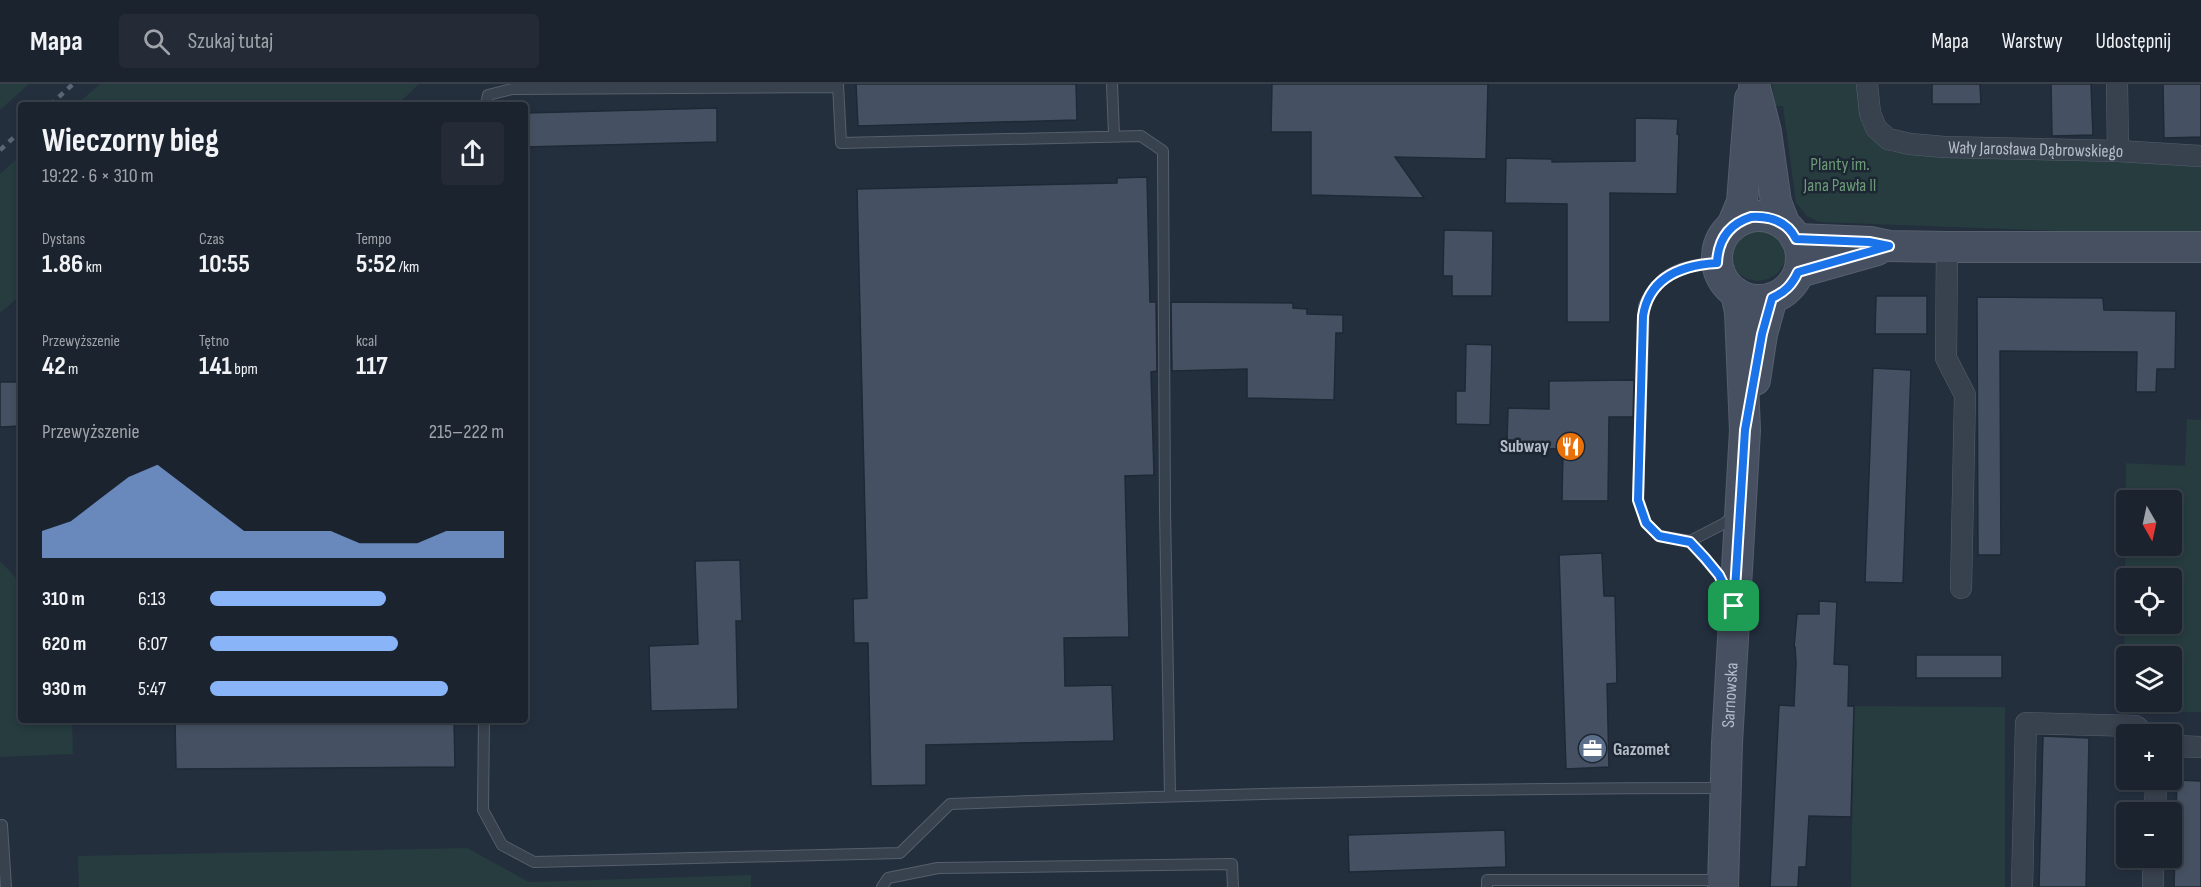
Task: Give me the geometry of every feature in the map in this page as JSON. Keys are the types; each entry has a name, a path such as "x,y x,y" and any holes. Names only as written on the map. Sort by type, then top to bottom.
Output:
{"main road":[{"path":"1753,84 1766,132 1776,202 1799,246 1801,259 1798,272 1788,288 1772,298 1759,300 1736,293 1726,285 1717,263 1720,243 1732,226 1742,202 1753,84"},
{"path":"1732,226 1741,220 1761,217 1773,219 1790,232 1889,246 2201,247"},
{"path":"1798,272 1889,246"},
{"name":"Sarnowska","path":"1736,293 1740,312 1745,430"},
{"name":"Sarnowska","path":"1724,884 1734,606 1745,430 1762,334 1772,298"}],"street":[{"name":"Wały Jarosława Dąbrowskiego","path":"1867,84 1870,113 1876,128 1888,139 1933,146 2118,151 2201,156"},
{"path":"2116,84 2118,151"},
{"path":"1947,247 1946,358 1965,394 1961,588"},
{"path":"2022,887 2026,723 2116,725"},
{"path":"2182,747 2201,747"},
{"path":"2152,887 2153,868"}],"lane":[{"path":"1112,84 1114,135"},
{"path":"487,102 488,94 512,89 838,85 841,143 1114,135 1141,136 1163,151 1165,510 1170,795"},
{"path":"1717,263 1684,267 1669,274 1653,289 1644,306 1638,500 1646,523 1659,536 1690,542 1719,575 1734,606"},
{"path":"1690,542 1725,523 1739,511"},
{"path":"484,723 483,810 502,845 534,862 900,853 950,804 1170,795 1540,788 1726,788"},
{"path":"0,826 3,825 6,887"},
{"path":"882,887 888,878 938,868 1232,864 1233,887"},
{"path":"1487,887 1487,880 1724,884"}],"green space":[{"path":"0,84 29,84 0,110"},
{"path":"100,84 419,84 400,102 79,102"},
{"name":"Planty im. Jana Pawła II","path":"1772,84 1858,84 1867,134 1892,152 2201,164 2201,234 2141,234 1819,222 1807,216 1796,203 1783,106 1775,106"},
{"path":"18,158 18,298 0,313 0,174"},
{"path":"1758,225 1769,227 1778,233 1784,242 1786,253 1784,264 1778,273 1769,279 1758,281 1747,279 1738,273 1732,264 1730,253 1732,242 1738,233 1747,227"},
{"path":"2187,419 2201,420 2201,712 2182,712 2182,646 2125,646 2125,634 2182,634 2182,568 2125,568 2125,556 2182,556 2182,490 2126,490 2126,463 2185,466"},
{"path":"0,561 18,580 18,723 72,723 73,754 0,757"},
{"path":"1854,706 2005,707 2005,887 1851,887"},
{"path":"467,848 529,882 751,875 751,887 79,887 78,856"}],"building":[{"path":"856,84 1076,84 1077,120 858,126"},
{"path":"1272,84 1488,84 1486,159 1395,157 1424,198 1311,195 1311,132 1271,132"},
{"path":"1932,84 1980,84 1981,104 1932,104"},
{"path":"2051,84 2091,84 2093,135 2052,136"},
{"path":"2163,84 2201,84 2201,137 2164,138"},
{"path":"717,108 717,142 528,147 528,113"},
{"path":"1635,118 1678,119 1677,194 1610,193 1610,322 1567,322 1567,204 1505,203 1506,158 1552,159 1552,162 1635,161"},
{"path":"1147,177 1150,302 1156,302 1157,371 1151,372 1154,475 1125,476 1129,637 1064,638 1065,686 1112,685 1114,741 926,745 926,785 871,786 868,643 854,643 853,599 867,598 857,189 1117,183 1117,178"},
{"path":"1444,230 1493,231 1492,296 1452,296 1452,276 1443,276"},
{"path":"1876,296 1927,296 1927,334 1875,334"},
{"path":"1977,297 2103,298 2104,310 2176,311 2175,369 2157,369 2156,392 2136,392 2137,352 2000,351 2001,555 1978,555"},
{"path":"1171,302 1293,303 1293,308 1307,309 1307,314 1343,315 1343,333 1336,333 1334,400 1247,398 1247,369 1172,371"},
{"path":"1466,344 1492,345 1490,425 1456,424 1456,391 1465,391"},
{"path":"1873,368 1911,370 1903,583 1865,582"},
{"path":"1634,380 1633,417 1609,417 1608,501 1562,501 1563,449 1516,448 1516,440 1507,440 1508,408 1549,409 1549,381"},
{"path":"0,382 18,382 18,426 0,427"},
{"path":"1602,553 1604,596 1615,596 1617,683 1607,684 1609,767 1566,769 1559,555"},
{"path":"740,560 742,621 736,621 738,709 651,711 649,646 698,644 695,561"},
{"path":"1819,601 1837,602 1834,664 1849,665 1848,706 1854,706 1851,817 1809,816 1806,867 1799,867 1798,887 1770,887 1779,705 1794,706 1796,663 1794,647 1797,614 1819,614"},
{"path":"1916,655 2002,655 2002,678 1916,678"},
{"path":"175,723 454,723 455,767 176,769"},
{"path":"2043,736 2089,738 2086,887 2039,887"},
{"path":"2182,780 2201,781 2201,887 2174,887 2175,868 2182,868 2182,802 2176,802 2177,790 2182,790"},
{"path":"1505,830 1506,867 1349,872 1348,835"}],"railway":[{"path":"53,102 73,84"},
{"path":"0,150 18,134"}],"place":[{"name":"Subway","path":"1570,446"},
{"name":"Gazomet","path":"1592,749"}],"route":[{"path":"1751,217 1773,219 1785,225 1796,239 1869,242 1889,246 1798,272 1783,292 1772,298 1762,334 1745,430 1734,606 1719,575 1705,558 1690,542 1659,536 1646,523 1638,500 1644,306 1659,281 1669,274 1684,267 1717,263 1720,243 1725,234 1741,220 1751,217"}]}
